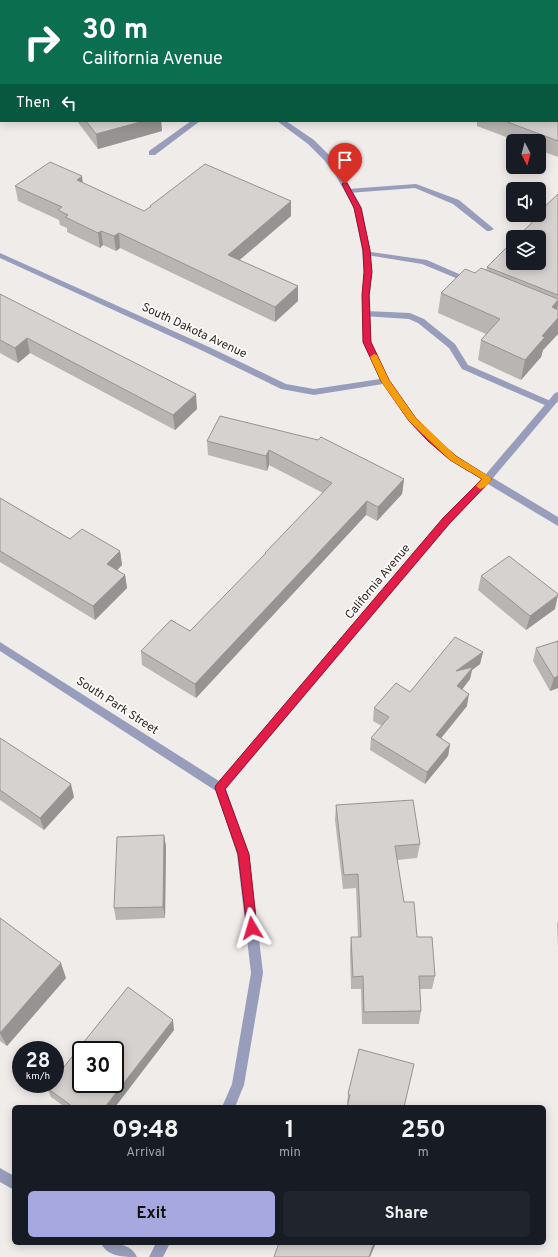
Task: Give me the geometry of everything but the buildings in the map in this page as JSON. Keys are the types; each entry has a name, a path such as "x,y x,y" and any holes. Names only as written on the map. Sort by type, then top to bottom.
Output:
{"street":[{"path":"152,153 195,122"},
{"path":"282,122 311,142 327,158 340,176 358,208 367,253 367,342 385,381 412,419 431,439 453,458 558,522"},
{"path":"348,191 416,186 456,202 490,229"},
{"path":"367,253 424,262 480,284"},
{"name":"South Dakota Avenue","path":"0,255 206,349 284,387 314,392 350,388 385,381"},
{"path":"366,314 410,316 420,321 452,346 465,367 550,404"},
{"name":"California Avenue","path":"220,788 446,521 487,479 558,395"},
{"name":"South Park Street","path":"0,646 220,788"},
{"path":"220,788 244,854 257,973 238,1085 229,1105"},
{"path":"0,1175 12,1182"},
{"path":"111,1245 130,1257"},
{"path":"156,1257 162,1245"}],"slow traffic":[{"path":"374,357 385,381 412,419 431,439 453,458 487,479 480,486"}],"route":[{"path":"252,928 244,854 220,788 446,521 487,479 453,458 431,439 412,419 385,381 367,342 366,295 368,272 366,250 358,208 345,184"}]}
